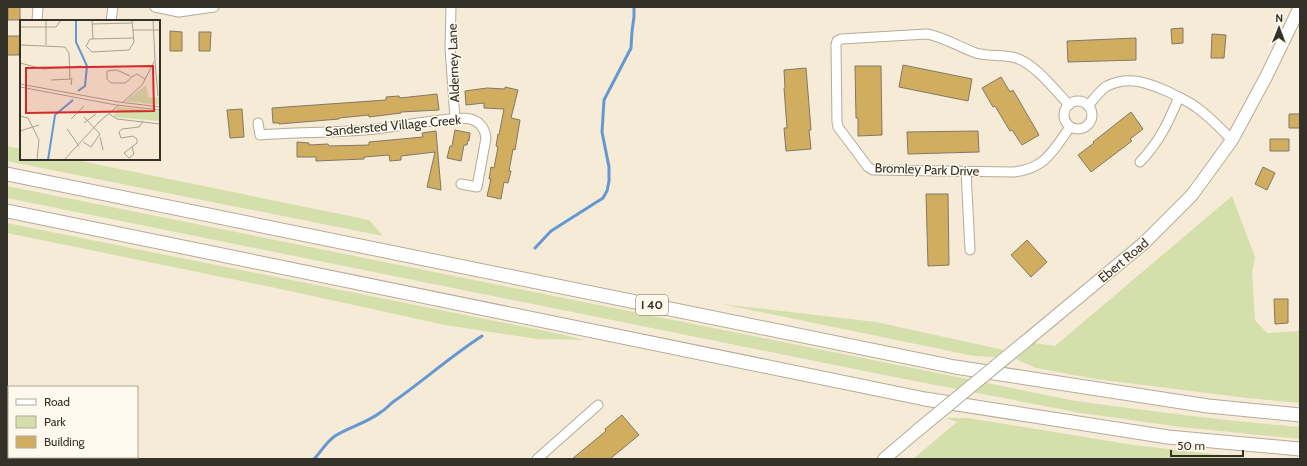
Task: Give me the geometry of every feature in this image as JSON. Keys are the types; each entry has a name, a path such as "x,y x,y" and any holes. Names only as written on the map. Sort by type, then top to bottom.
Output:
{"highway":[{"name":"I 40","path":"7,174 955,367 1208,406 1300,415"},
{"path":"7,211 925,399 1168,436 1300,449"}],"main road":[{"name":"Ebert Road","path":"884,459 1144,243 1192,195 1232,140 1266,77 1300,7"}],"street":[{"path":"37,20 38,7"},
{"path":"111,20 113,7"},
{"path":"155,7 179,12 214,7"},
{"name":"Alderney Lane","path":"451,7 450,48 455,119"},
{"name":"Bromley Park Drive","path":"1069,105 1033,68 1025,62 1015,58 980,54 937,36 927,34 841,39 836,45 838,127 868,167 873,170 1023,171 1043,162 1070,127"},
{"path":"1088,106 1105,87 1116,82 1127,80 1140,81 1179,97 1196,107 1232,140"},
{"path":"1140,162 1151,151 1160,138 1179,97"},
{"path":"1075,102 1082,102 1088,106 1091,111 1089,124 1083,128 1077,129 1070,127 1066,123 1064,116 1065,110 1069,105 1075,102"},
{"name":"Sandersted Village Creek","path":"258,123 260,135 371,129 467,118 477,121 482,126 486,138 477,187 461,184"},
{"path":"966,171 970,250"},
{"path":"539,458 598,405"}],"green space":[{"path":"7,146 20,149 20,160 76,160 369,220 383,236 7,161"},
{"path":"7,186 1076,401 1216,419 1300,427 1300,439 1181,427 1081,413 889,376 7,198"},
{"path":"1232,196 1255,257 1252,273 1255,320 1267,333 1300,331 1300,403 1247,398 1096,379 1036,368 1016,359 1034,343 1055,346"},
{"path":"7,223 584,340 537,339 445,325 276,288 7,233"},
{"path":"722,304 876,322 1004,350 995,357 974,356"},
{"path":"946,418 968,418 1133,445 1256,459 913,459 957,422"}],"building":[{"path":"8,7 20,7 20,20 8,20"},
{"path":"1183,28 1183,43 1172,44 1171,29"},
{"path":"170,31 182,32 182,51 170,51"},
{"path":"199,32 211,32 210,51 199,51"},
{"path":"1212,34 1226,35 1224,58 1211,58"},
{"path":"7,36 20,36 19,55 7,55"},
{"path":"1136,38 1136,60 1068,62 1067,41"},
{"path":"903,65 972,79 968,101 899,87"},
{"path":"855,66 881,66 882,135 858,136 858,118 856,118"},
{"path":"806,68 811,149 786,151 784,128 787,128 784,70"},
{"path":"1001,77 1010,92 1013,90 1039,135 1022,145 1012,130 1010,131 995,106 993,107 982,88"},
{"path":"505,87 518,90 511,118 520,120 515,150 513,149 509,171 511,171 508,183 504,182 501,199 487,196 491,179 489,179 491,167 494,168 498,147 496,146 498,134 499,135 504,109 484,108 484,103 466,105 465,91 487,88 505,89"},
{"path":"437,94 439,110 401,112 369,117 369,115 279,124 273,123 272,108 386,100 386,97 399,96 400,98"},
{"path":"242,109 244,137 230,138 227,110"},
{"path":"1131,112 1143,129 1130,139 1132,141 1091,172 1078,155"},
{"path":"1289,114 1300,114 1300,128 1289,128"},
{"path":"455,130 470,133 467,145 464,145 461,161 447,158 450,146 452,146"},
{"path":"436,131 441,190 427,187 435,152 401,156 401,160 390,161 389,155 364,157 364,159 316,161 316,157 297,157 297,142 309,143 309,145 328,144 329,146 369,145 369,142 423,137 422,133"},
{"path":"978,131 979,152 908,154 907,132"},
{"path":"1270,139 1289,139 1289,151 1270,151"},
{"path":"1263,167 1275,173 1267,190 1255,184"},
{"path":"926,194 948,194 949,265 928,266"},
{"path":"1027,240 1047,262 1031,277 1011,255"},
{"path":"1274,299 1288,299 1288,323 1275,324"},
{"path":"622,415 639,435 610,459 572,459 606,431 605,429"}],"waterway":[{"path":"535,248 551,231 603,198 607,191 609,167 602,132 604,100 631,48 634,7"},
{"path":"314,459 335,436 376,416 482,336"}]}
